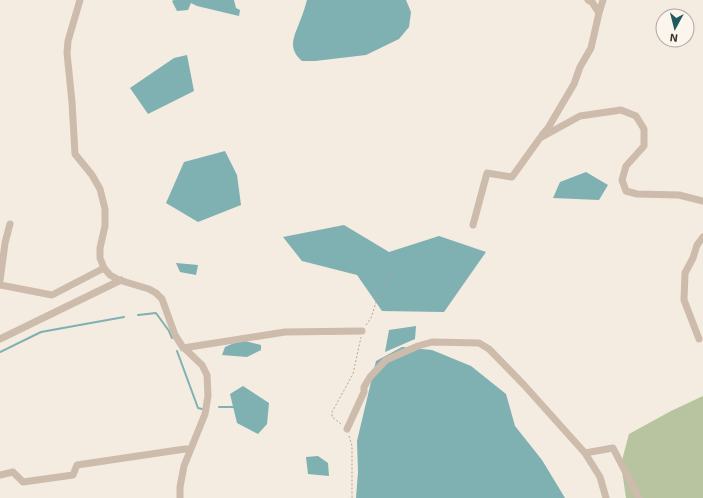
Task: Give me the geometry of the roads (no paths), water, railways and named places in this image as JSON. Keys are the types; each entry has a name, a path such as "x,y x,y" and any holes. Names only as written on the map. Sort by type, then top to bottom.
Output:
{"street":[{"path":"80,0 66,53 72,102 75,154 92,174 100,189 105,209 105,226 100,248 100,258 104,268 110,275 156,292 162,299 175,335 183,348 202,365 207,375 208,396 205,414 184,466 180,487 180,498"},
{"path":"588,0 592,2 599,13"},
{"path":"473,225 487,173 512,176 548,128 574,84 580,67 591,48 603,0"},
{"path":"540,138 580,116 621,110 636,116 644,129 644,146 626,166 622,180 626,191 636,194 679,196 703,201"},
{"path":"0,281 5,242 10,224"},
{"path":"699,339 684,300 684,286 685,273 693,258 697,245 703,237"},
{"path":"0,285 52,295 104,268"},
{"path":"0,339 121,280"},
{"path":"183,348 284,332 362,331"},
{"path":"347,429 364,392 364,387 370,377 386,360 418,346 432,342 479,343 489,349 519,379 586,453 600,477 606,498"},
{"path":"586,453 613,448 639,498"},
{"path":"0,475 13,472 23,482 73,475 77,465 190,449"}],"water":[{"path":"234,0 236,8 240,10 239,16 197,6 191,3 188,10 177,11 172,1"},
{"path":"307,0 406,0 411,12 409,27 399,39 366,55 315,61 302,61 295,52 293,42"},
{"path":"187,55 194,91 148,114 130,88 174,58"},
{"path":"225,151 237,175 241,205 198,222 166,203 184,162"},
{"path":"586,172 608,185 599,200 553,198 560,182"},
{"path":"344,225 389,252 439,236 486,252 444,312 382,311 357,275 302,261 283,237"},
{"path":"176,263 198,265 196,275 180,272"},
{"path":"416,326 415,339 385,352 389,330"},
{"path":"241,340 261,345 261,350 247,357 222,355 225,347"},
{"path":"402,347 432,350 471,366 506,394 515,426 542,460 565,498 356,498 358,472 357,441 376,361"},
{"path":"243,386 269,403 267,424 258,434 237,423 230,394"},
{"path":"318,456 328,463 329,476 308,474 306,457"}],"waterway":[{"path":"138,315 156,313 169,331 172,338"},
{"path":"0,352 41,332 124,317"},
{"path":"177,351 198,408 202,409"},
{"path":"219,407 234,407"}]}
